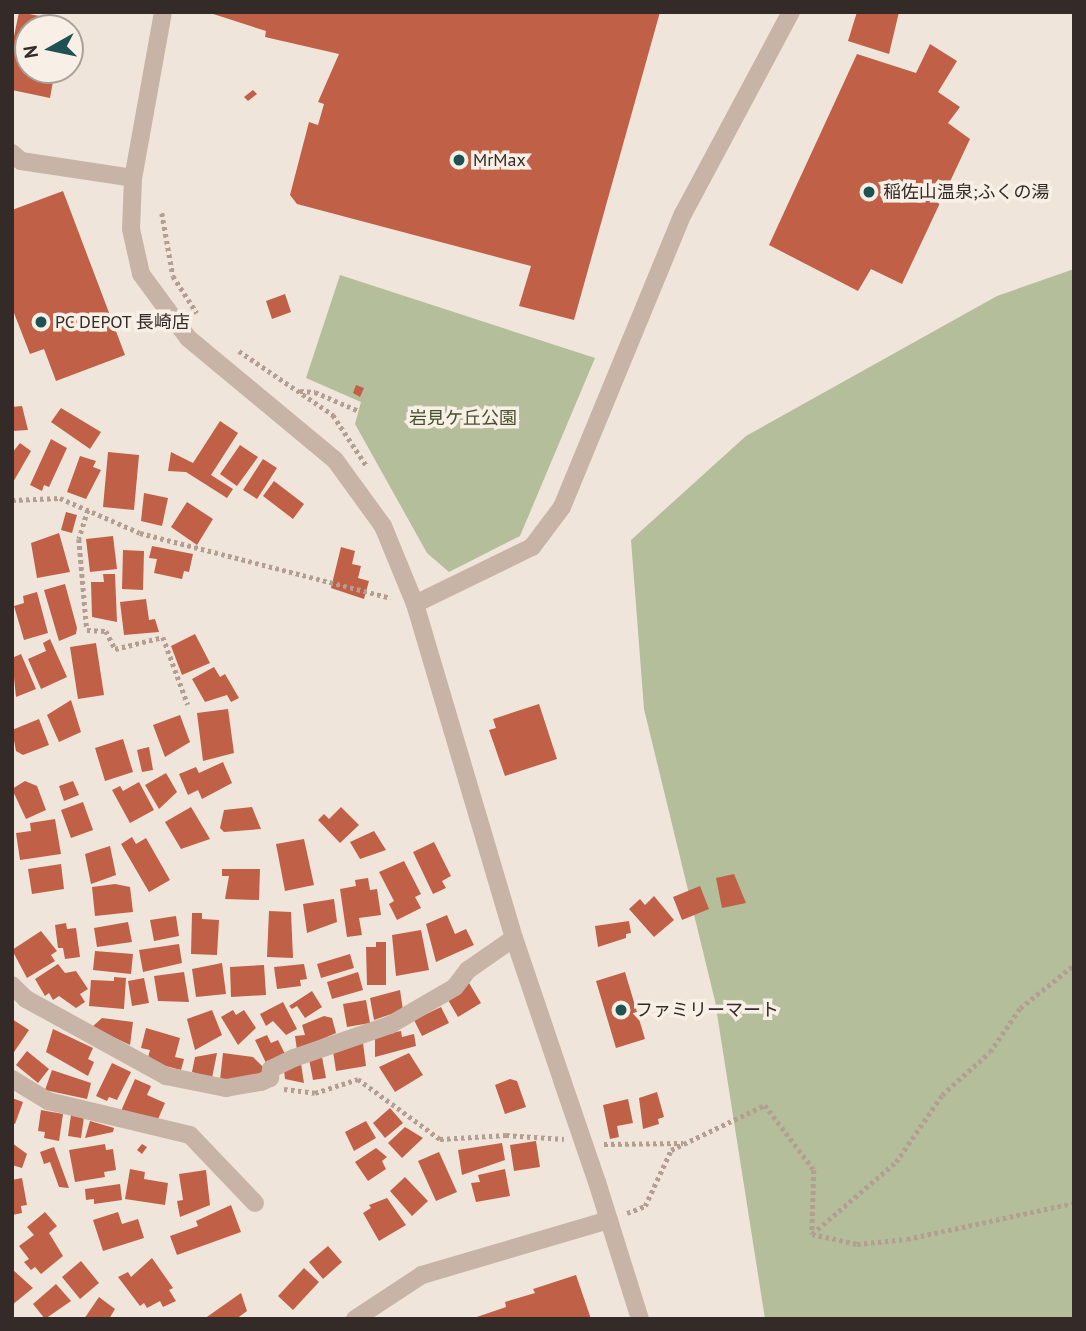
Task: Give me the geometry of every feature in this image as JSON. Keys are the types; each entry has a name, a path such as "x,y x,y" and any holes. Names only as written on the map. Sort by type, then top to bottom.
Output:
{"street":[{"path":"163,12 133,177 131,229 141,274 188,338 335,460 383,526 415,604 514,938 610,1220 640,1319"},
{"path":"415,604 533,547 562,507 683,214 791,12"},
{"path":"12,153 20,161 133,177"},
{"path":"12,985 26,999 166,1076 226,1088 270,1078 271,1069 390,1025 425,1006 514,938"},
{"path":"12,1079 48,1101 190,1135 255,1203"},
{"path":"355,1319 422,1275 610,1220"}],"path":[{"path":"298,391 315,392 359,411"},
{"path":"12,500 60,498 140,533 415,604"},
{"path":"88,510 79,539 88,630 106,631 115,649 163,637 188,705"},
{"path":"812,1234 896,1163 942,1095 990,1052 1020,1008 1074,965"},
{"path":"271,1069 279,1088 315,1093 358,1079 440,1139 506,1135 579,1141"},
{"path":"610,1220 645,1206 671,1150 765,1105 814,1170 812,1234"},
{"path":"591,1142 628,1146 687,1143"},
{"path":"812,1234 857,1244 907,1239 1074,1203"}],"green space":[{"path":"1074,269 1074,1319 765,1319 715,1001 644,709 631,540 746,436 997,296"},
{"name":"岩見ケ丘公園","path":"340,275 595,358 520,536 449,572 427,553 355,424 361,402 306,378"}],"building":[{"name":"MrMax","path":"207,12 660,12 574,320 519,306 531,266 297,204 290,195 309,122 318,125 324,104 318,102 339,54 265,37 266,31"},
{"path":"857,12 899,12 889,54 848,41"},
{"path":"14,36 14,84 52,84 50,98 12,90"},
{"name":"稲佐山温泉;ふくの湯","path":"930,44 957,61 938,92 960,107 948,123 970,139 902,284 871,269 858,291 769,245 857,54 916,73"},
{"path":"253,90 257,94 248,101 244,97"},
{"path":"63,191 125,355 56,381 44,349 30,354 12,308 12,210"},
{"path":"285,294 291,312 272,319 266,301"},
{"path":"356,385 364,388 360,397 353,393"},
{"path":"22,406 28,430 12,431 12,407"},
{"path":"61,408 101,432 90,449 51,422"},
{"path":"220,421 238,433 211,475 233,489 227,498 186,472 168,471 171,452 193,463"},
{"path":"51,439 67,448 49,487 44,485 42,491 30,485"},
{"path":"20,443 31,451 12,484 12,453"},
{"path":"240,445 258,457 237,486 220,474"},
{"path":"108,452 139,455 134,510 103,507"},
{"path":"80,456 96,461 93,467 101,470 86,499 67,492"},
{"path":"263,459 277,468 257,499 243,490"},
{"path":"274,481 304,504 293,519 263,496"},
{"path":"144,493 168,498 162,526 141,521"},
{"path":"187,502 213,519 197,545 171,527"},
{"path":"66,512 77,515 72,533 61,530"},
{"path":"59,533 70,572 37,578 31,543"},
{"path":"113,536 117,569 90,572 86,539"},
{"path":"152,546 193,554 189,572 184,571 182,579 154,573 157,559 149,558"},
{"path":"341,547 355,551 352,564 361,566 358,578 369,581 364,599 331,588"},
{"path":"123,550 144,551 143,590 122,589"},
{"path":"103,574 115,574 117,622 92,617 91,582 104,582"},
{"path":"65,584 77,628 76,634 59,641 44,590"},
{"path":"37,592 48,633 24,640 14,606 24,603 23,596"},
{"path":"146,599 149,620 155,619 159,632 124,635 120,602"},
{"path":"195,634 210,663 182,675 171,646"},
{"path":"50,639 67,677 41,689 28,659 46,651 43,643"},
{"path":"96,643 104,695 78,699 70,647"},
{"path":"21,654 36,689 16,697 12,658"},
{"path":"214,667 220,677 225,674 239,698 231,702 227,695 205,702 192,679"},
{"path":"71,700 81,732 59,742 47,715"},
{"path":"539,704 557,759 505,776 489,730 496,728 493,719"},
{"path":"228,709 234,753 203,761 197,713"},
{"path":"180,715 190,742 165,757 153,725"},
{"path":"39,719 49,745 23,755 16,751 12,730"},
{"path":"123,739 133,772 105,781 95,748"},
{"path":"149,747 153,770 142,772 137,750"},
{"path":"223,762 232,783 202,799 198,790 188,795 179,774 196,767 199,773"},
{"path":"166,773 177,792 159,809 145,785"},
{"path":"25,781 37,786 46,810 26,819 12,789"},
{"path":"73,781 79,795 64,801 59,786"},
{"path":"139,782 154,810 130,823 112,790 120,786 123,791"},
{"path":"83,802 93,830 71,838 61,810"},
{"path":"191,807 210,839 181,849 165,822"},
{"path":"252,807 261,829 224,832 220,828 224,810"},
{"path":"341,807 359,825 340,843 318,820 324,814 329,819"},
{"path":"55,819 61,854 20,860 16,833 31,831 30,823"},
{"path":"374,831 386,850 360,859 350,842"},
{"path":"132,837 136,844 146,838 170,880 149,892 121,844"},
{"path":"304,839 314,885 285,891 276,844"},
{"path":"434,842 451,876 442,881 446,888 433,894 413,852"},
{"path":"110,846 116,875 91,884 85,854"},
{"path":"404,861 421,894 415,897 421,908 397,920 389,904 394,901 379,872"},
{"path":"61,864 64,889 32,894 28,869"},
{"path":"222,869 260,869 259,900 225,899 229,876 222,876"},
{"path":"734,874 746,903 722,908 716,878"},
{"path":"368,878 370,890 377,889 381,915 359,918 362,935 347,937 340,889 356,886 355,880"},
{"path":"115,884 130,887 133,912 95,916 92,887"},
{"path":"700,886 709,909 682,920 673,897"},
{"path":"654,896 674,920 654,937 629,909 640,899 645,905"},
{"path":"334,899 337,922 307,933 303,904"},
{"path":"269,911 291,912 293,958 267,957"},
{"path":"192,913 202,913 202,919 219,920 217,955 191,954"},
{"path":"447,915 455,934 466,929 474,945 436,962 426,924"},
{"path":"176,916 179,936 154,941 150,920"},
{"path":"629,921 631,933 626,934 626,938 598,947 595,926"},
{"path":"128,922 132,942 97,947 94,928"},
{"path":"66,923 67,929 76,928 80,957 65,959 63,948 58,948 55,925"},
{"path":"421,930 429,970 396,976 392,935"},
{"path":"41,931 57,951 51,955 55,961 27,978 12,950"},
{"path":"376,942 386,942 386,985 367,985 366,947 376,947"},
{"path":"179,944 182,963 143,972 139,950"},
{"path":"95,951 133,954 131,974 93,970"},
{"path":"350,954 354,968 321,978 317,964"},
{"path":"222,963 226,994 196,997 192,969"},
{"path":"58,964 65,973 76,971 88,989 80,994 85,1002 76,1008 59,996 53,1000 49,993 45,996 35,979"},
{"path":"304,964 307,979 300,980 301,986 277,989 274,967"},
{"path":"264,965 266,995 231,997 230,967"},
{"path":"184,972 189,1002 158,1001 154,976"},
{"path":"358,972 363,990 332,999 327,982"},
{"name":"ファミリーマート","path":"625,972 645,1039 616,1048 596,981"},
{"path":"114,977 126,978 124,1009 89,1006 91,980 114,981"},
{"path":"144,978 149,1003 132,1006 128,981"},
{"path":"469,983 481,1003 458,1017 448,1000"},
{"path":"400,990 403,1010 374,1020 370,998"},
{"path":"312,991 322,1007 305,1018 297,1006 292,1009 289,1006"},
{"path":"366,1000 370,1023 347,1027 343,1004"},
{"path":"283,1002 297,1029 286,1035 273,1021 266,1026 260,1014"},
{"path":"441,1007 449,1023 422,1036 414,1020"},
{"path":"212,1010 222,1035 195,1050 187,1019"},
{"path":"233,1010 236,1015 244,1010 256,1028 238,1045 221,1017"},
{"path":"324,1016 332,1018 336,1033 297,1050 295,1036 305,1035 302,1025"},
{"path":"102,1018 133,1022 130,1045 92,1027"},
{"path":"12,1019 29,1030 12,1055"},
{"path":"146,1028 180,1038 175,1057 184,1059 181,1070 147,1061 150,1050 141,1048"},
{"path":"53,1029 93,1048 88,1059 94,1062 88,1076 46,1052"},
{"path":"401,1031 402,1037 414,1034 416,1046 375,1057 375,1036"},
{"path":"267,1035 271,1043 278,1040 286,1056 267,1065 255,1040"},
{"path":"363,1043 366,1066 336,1071 333,1051"},
{"path":"27,1051 49,1069 38,1083 16,1065"},
{"path":"217,1053 212,1078 192,1072 195,1057"},
{"path":"223,1053 253,1057 264,1068 260,1076 220,1080"},
{"path":"409,1053 423,1075 395,1092 379,1067"},
{"path":"322,1057 326,1078 313,1080 309,1059"},
{"path":"112,1063 131,1072 117,1100 109,1097 107,1101 96,1096"},
{"path":"301,1064 304,1083 285,1079 284,1070"},
{"path":"52,1070 91,1083 87,1099 45,1090"},
{"path":"135,1079 151,1086 147,1095 165,1103 155,1126 121,1111"},
{"path":"510,1079 517,1081 526,1107 505,1114 495,1085"},
{"path":"657,1092 664,1117 658,1119 659,1124 643,1129 639,1098"},
{"path":"12,1098 23,1102 15,1124 12,1123"},
{"path":"628,1099 633,1123 617,1126 619,1137 610,1139 603,1105"},
{"path":"390,1108 403,1123 385,1138 373,1123"},
{"path":"41,1110 63,1114 59,1141 44,1138 45,1132 38,1131"},
{"path":"71,1115 84,1117 81,1138 68,1136"},
{"path":"90,1121 114,1128 113,1132 85,1138"},
{"path":"366,1121 376,1138 354,1151 345,1132"},
{"path":"405,1127 423,1138 402,1158 388,1143"},
{"path":"536,1141 540,1167 514,1171 510,1145"},
{"path":"12,1143 27,1154 22,1168 12,1165"},
{"path":"502,1143 505,1160 462,1175 458,1150"},
{"path":"105,1144 106,1150 113,1149 116,1170 104,1172 105,1177 75,1182 69,1150"},
{"path":"142,1144 147,1147 142,1154 137,1150"},
{"path":"54,1147 69,1188 59,1187 50,1162 44,1164 40,1152"},
{"path":"376,1148 387,1157 382,1161 386,1169 368,1181 355,1162"},
{"path":"439,1152 457,1192 436,1201 418,1161"},
{"path":"130,1169 145,1172 144,1179 168,1183 165,1205 125,1199"},
{"path":"505,1169 510,1196 476,1202 471,1183 480,1182 478,1175"},
{"path":"206,1170 210,1205 180,1217 177,1201 183,1200 179,1174"},
{"path":"405,1177 428,1201 412,1216 390,1191"},
{"path":"22,1178 27,1205 21,1206 22,1213 12,1215 12,1180"},
{"path":"120,1184 122,1200 94,1204 94,1199 86,1200 85,1189"},
{"path":"387,1198 406,1225 379,1241 363,1213 371,1208 369,1205"},
{"path":"231,1205 241,1232 177,1255 170,1236 198,1226 196,1221"},
{"path":"45,1212 57,1226 49,1233 63,1256 41,1274 35,1267 31,1270 24,1262 29,1259 19,1246 34,1235 27,1227"},
{"path":"118,1212 122,1224 138,1219 144,1238 103,1251 93,1220"},
{"path":"328,1246 342,1262 323,1279 309,1262"},
{"path":"152,1258 173,1288 169,1290 176,1301 163,1307 160,1301 147,1308 144,1303 140,1306 118,1277 128,1272 131,1277"},
{"path":"81,1261 99,1283 80,1299 62,1277"},
{"path":"304,1268 319,1282 293,1310 278,1296"},
{"path":"12,1269 33,1288 12,1305"},
{"path":"576,1275 591,1319 471,1319 506,1307 505,1302 535,1293 533,1289"},
{"path":"56,1284 71,1301 45,1319 33,1304"},
{"path":"241,1293 247,1311 236,1319 204,1319"},
{"path":"99,1297 115,1309 109,1319 84,1319"}],"place":[{"name":"MrMax","path":"459,160"},
{"name":"稲佐山温泉;ふくの湯","path":"869,192"},
{"name":"PC DEPOT 長崎店","path":"41,322"},
{"name":"ファミリーマート","path":"621,1010"}]}
